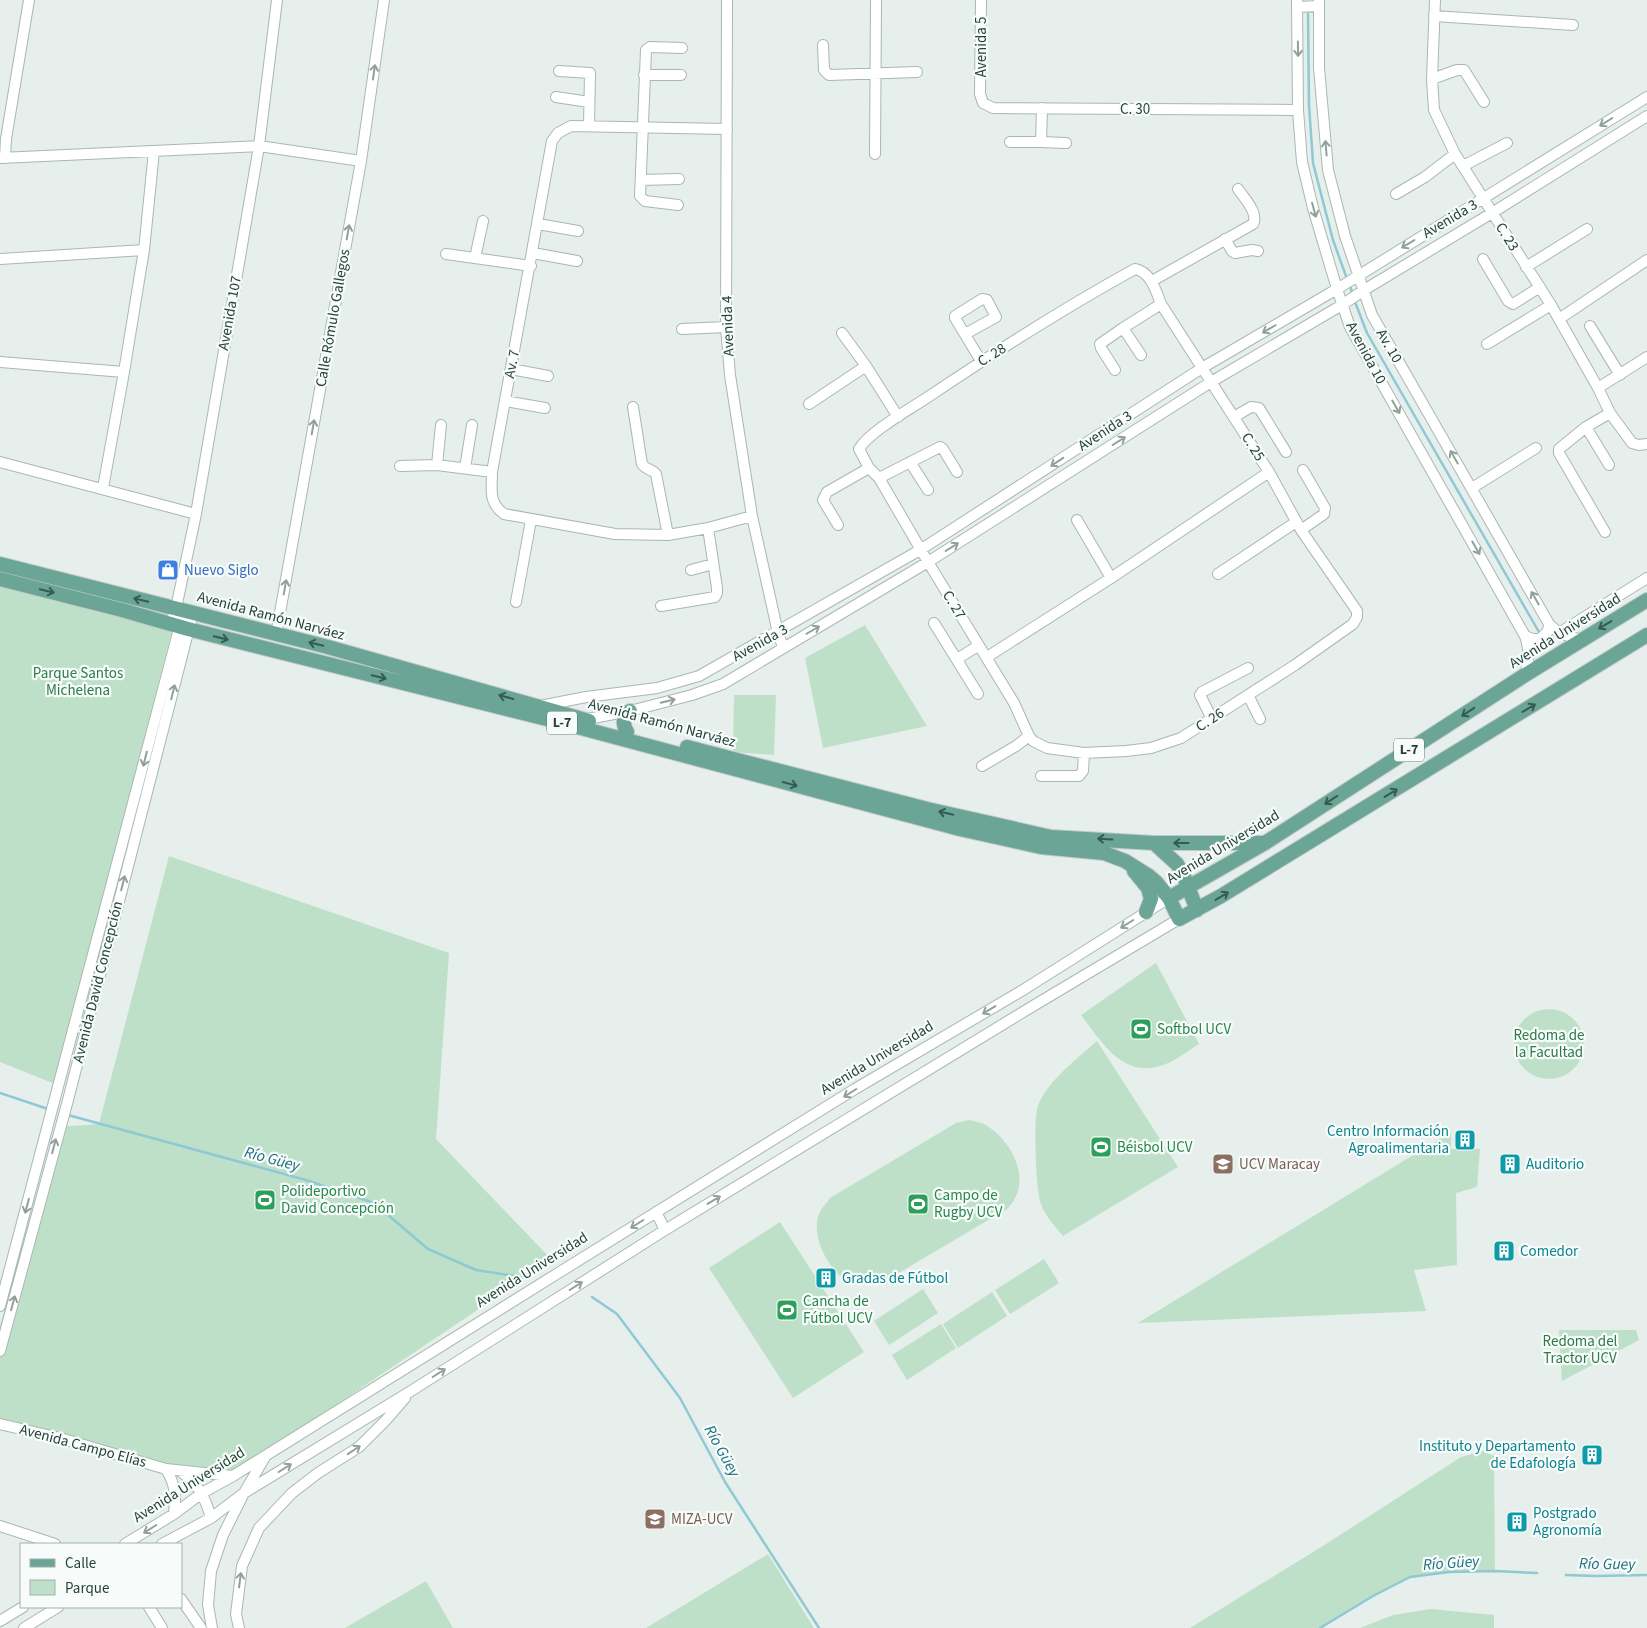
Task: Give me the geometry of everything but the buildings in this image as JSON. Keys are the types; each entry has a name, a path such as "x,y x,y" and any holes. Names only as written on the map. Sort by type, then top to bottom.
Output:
{"main road":[{"name":"Avenida Ramón Narváez","path":"0,564 328,647 627,732 927,808 1051,837 1154,843 1265,843"},
{"name":"Avenida Ramón Narváez","path":"0,579 122,610 179,627 551,720 960,829 1041,847 1104,853 1125,861 1156,882 1169,898 1180,919"},
{"name":"Avenida Universidad","path":"1169,898 1265,843 1580,640 1647,600"},
{"name":"L-7","path":"1180,919 1647,636"},
{"path":"627,732 624,721 625,716 630,711"},
{"path":"1154,843 1177,864 1197,910"},
{"path":"1125,861 1148,888 1152,899 1146,912"}],"street":[{"path":"30,0 2,158 259,146 361,160"},
{"name":"Avenida 107","path":"179,627 184,610 196,514 259,146 277,0"},
{"name":"Calle Rómulo Gallegos","path":"276,634 361,160 384,0"},
{"name":"Avenida 4","path":"727,0 726,327 730,375 752,516 778,633 783,647"},
{"path":"875,154 876,0"},
{"name":"Avenida 5","path":"980,94 981,0"},
{"name":"C. 23","path":"1435,0 1432,79 1434,110 1455,154 1551,305 1610,413 1632,443 1639,445 1647,444"},
{"path":"1297,4 1319,3"},
{"name":"Av. 10","path":"1319,3 1319,68 1328,170 1345,236 1372,315 1549,624 1559,632 1580,640"},
{"name":"Avenida 10","path":"1297,4 1298,110 1302,162 1313,208 1342,305 1350,327 1525,636 1530,658 1526,675"},
{"path":"1434,16 1573,25"},
{"path":"823,45 824,70 829,75 918,72"},
{"path":"678,206 645,201 640,196 646,50 650,48 682,48"},
{"path":"1432,79 1457,70 1464,70 1484,102"},
{"path":"559,71 590,74 589,126"},
{"path":"644,75 682,75"},
{"name":"C. 30","path":"980,94 983,103 993,108 1298,110"},
{"path":"556,97 589,102"},
{"name":"Avenida 3","path":"539,706 586,697 657,688 699,676 778,633 920,550 1202,368 1337,289 1358,274 1484,199 1647,97"},
{"path":"1041,142 1042,108"},
{"name":"Avenida 3","path":"551,720 586,720 630,711 692,695 722,684 928,562 1211,382 1342,305 1647,116"},
{"name":"Av. 7","path":"727,129 571,126 558,133 552,141 492,472 492,497 495,508 504,514 615,534 668,535 708,528 752,516"},
{"path":"1010,142 1066,143"},
{"path":"1464,166 1508,143"},
{"path":"103,488 144,250 154,152"},
{"path":"1396,194 1425,178 1455,154"},
{"path":"641,180 679,179"},
{"path":"1152,281 1254,224 1256,220 1255,214 1238,188"},
{"path":"475,258 482,221"},
{"path":"538,224 578,231"},
{"path":"1526,267 1587,230"},
{"path":"1225,239 1232,252 1258,251"},
{"path":"0,259 144,250"},
{"path":"533,253 577,261"},
{"path":"446,254 530,266"},
{"path":"1483,260 1508,301 1513,304 1540,287"},
{"path":"1559,319 1647,260"},
{"name":"C. 28","path":"864,458 859,450 863,442 898,417 981,361 1125,274 1135,269 1142,270"},
{"name":"C. 25","path":"1142,270 1152,281 1161,304 1269,472 1298,526 1357,611 1357,617 1353,624"},
{"path":"1115,370 1100,348 1100,344 1161,304"},
{"path":"1487,344 1551,305"},
{"path":"1590,326 1620,375"},
{"path":"682,329 726,327"},
{"path":"1123,328 1141,355"},
{"path":"842,333 866,366 898,417"},
{"path":"965,334 981,361"},
{"path":"1598,388 1647,357"},
{"path":"0,362 124,372"},
{"path":"809,404 866,366"},
{"path":"510,369 548,376"},
{"path":"505,401 545,408"},
{"path":"633,407 642,464 645,468 653,470 656,474 668,535"},
{"path":"1234,417 1251,407 1259,408 1286,452"},
{"path":"1606,532 1559,453 1559,448 1610,413"},
{"path":"438,465 441,425"},
{"path":"465,468 472,425"},
{"path":"1586,428 1610,465"},
{"path":"879,478 940,447 957,472"},
{"path":"1472,488 1536,448"},
{"name":"C. 27","path":"864,458 869,468 879,478 920,550 978,646 987,657 1014,703 1029,736"},
{"path":"0,462 196,514"},
{"path":"910,462 928,490"},
{"path":"400,466 438,465 492,472"},
{"path":"838,526 823,500 827,492 869,468"},
{"path":"1218,574 1298,526 1324,514 1325,508 1303,470"},
{"path":"987,657 1111,578 1269,472"},
{"path":"516,602 531,520"},
{"path":"1077,520 1111,578"},
{"path":"661,606 715,597 717,593 708,528"},
{"path":"691,570 713,564"},
{"path":"1559,632 1647,578"},
{"name":"Avenida David Concepción","path":"0,1306 56,1096 125,854 160,719 184,610"},
{"path":"934,623 978,694"},
{"name":"C. 26","path":"1029,736 1033,741 1047,748 1084,754 1151,748 1181,738 1353,624"},
{"path":"1525,636 1540,639 1548,631 1549,624"},
{"path":"957,659 978,646"},
{"path":"1212,719 1200,696 1202,692 1248,668"},
{"path":"1248,695 1260,719"},
{"path":"982,766 1029,736"},
{"path":"1041,776 1079,776 1083,771 1084,754"},
{"name":"Avenida David Concepción","path":"0,1351 68,1100 125,854"},
{"name":"Avenida Universidad","path":"127,1543 174,1514 202,1493 233,1476 656,1212 1023,990 1169,898"},
{"path":"164,1543 211,1518 244,1493 411,1391 665,1230 1033,1006 1180,919"},
{"path":"656,1212 665,1230"},
{"path":"239,1628 236,1614 242,1566 258,1528 292,1493 318,1473 359,1447 411,1391"},
{"name":"Avenida Campo Elías","path":"0,1424 60,1438 166,1469 180,1472 233,1476"},
{"path":"212,1628 208,1605 211,1571 223,1535 265,1456"},
{"path":"166,1469 175,1488 174,1514"},
{"path":"180,1472 188,1477 202,1493 211,1518"},
{"path":"0,1526 52,1543"},
{"path":"182,1600 201,1628"},
{"path":"0,1621 21,1608"},
{"path":"24,1628 56,1608"},
{"path":"150,1608 162,1628"}],"green space":[{"name":"Parque Santos Michelena","path":"0,580 174,623 55,1084 0,1062"},
{"path":"865,625 927,726 823,748 805,658"},
{"path":"734,695 776,695 774,755 733,752"},
{"name":"Polideportivo David Concepción","path":"169,856 449,953 436,1139 552,1260 225,1479 0,1422 0,1326 56,1127 99,1124"},
{"name":"Softbol UCV","path":"1156,963 1199,1044 1176,1059 1159,1066 1144,1068 1131,1066 1109,1051 1081,1015"},
{"name":"Redoma de la Facultad","path":"1556,1009 1569,1015 1578,1024 1582,1030 1584,1044 1582,1058 1574,1069 1563,1077 1542,1079 1535,1077 1524,1069 1516,1058 1514,1037 1516,1030 1524,1019 1535,1011"},
{"name":"Béisbol UCV","path":"1097,1041 1178,1167 1063,1236 1047,1215 1040,1201 1037,1182 1036,1113 1042,1097 1048,1088 1072,1062"},
{"name":"Campo de Rugby UCV","path":"969,1120 982,1123 993,1130 1014,1157 1019,1179 1018,1190 1012,1203 1007,1209 880,1284 857,1285 842,1278 823,1253 817,1233 819,1214 830,1198 956,1123"},
{"path":"1451,1132 1451,1149 1480,1149 1477,1187 1456,1193 1457,1265 1414,1270 1426,1311 1138,1323"},
{"name":"Cancha de Fútbol UCV","path":"780,1222 864,1352 793,1398 709,1268"},
{"path":"1044,1259 1059,1283 1010,1314 995,1290"},
{"path":"923,1289 938,1313 889,1345 874,1321"},
{"path":"992,1292 1007,1316 958,1348 943,1324"},
{"path":"941,1324 956,1348 907,1380 892,1355"},
{"name":"Redoma del Tractor UCV","path":"1559,1330 1636,1330 1639,1340 1562,1381"},
{"path":"1483,1451 1494,1456 1495,1571 1449,1572 1410,1577 1373,1596 1320,1628 1190,1628 1326,1544 1461,1457"},
{"path":"768,1554 814,1628 646,1628"},
{"path":"426,1581 453,1628 345,1628"},
{"path":"1431,1609 1494,1615 1494,1628 1360,1628 1393,1615"}],"waterway":[{"path":"1308,14 1309,105 1313,163 1333,240 1346,276"},
{"path":"1350,286 1352,292"},
{"path":"1355,302 1367,333 1539,632"},
{"name":"Río Güey","path":"0,1093 48,1109"},
{"name":"Río Güey","path":"68,1115 306,1180 374,1203 428,1249 476,1270 522,1277"},
{"name":"Río Güey","path":"592,1297 617,1314 680,1398 725,1482 819,1628"},
{"name":"Río Güey","path":"1320,1628 1373,1596 1410,1577 1449,1572 1495,1571 1537,1573"},
{"name":"Río Guey","path":"1566,1575 1647,1575"}],"place":[{"name":"Nuevo Siglo","path":"168,570"},
{"name":"Softbol UCV","path":"1141,1029"},
{"name":"Centro Información Agroalimentaria","path":"1465,1140"},
{"name":"Béisbol UCV","path":"1101,1147"},
{"name":"UCV Maracay","path":"1223,1164"},
{"name":"Auditorio","path":"1510,1164"},
{"name":"Polideportivo David Concepción","path":"265,1200"},
{"name":"Campo de Rugby UCV","path":"918,1204"},
{"name":"Comedor","path":"1504,1251"},
{"name":"Gradas de Fútbol","path":"826,1278"},
{"name":"Cancha de Fútbol UCV","path":"787,1310"},
{"name":"Instituto y Departamento de Edafología","path":"1592,1455"},
{"name":"MIZA-UCV","path":"655,1519"},
{"name":"Postgrado Agronomía","path":"1517,1522"}]}
